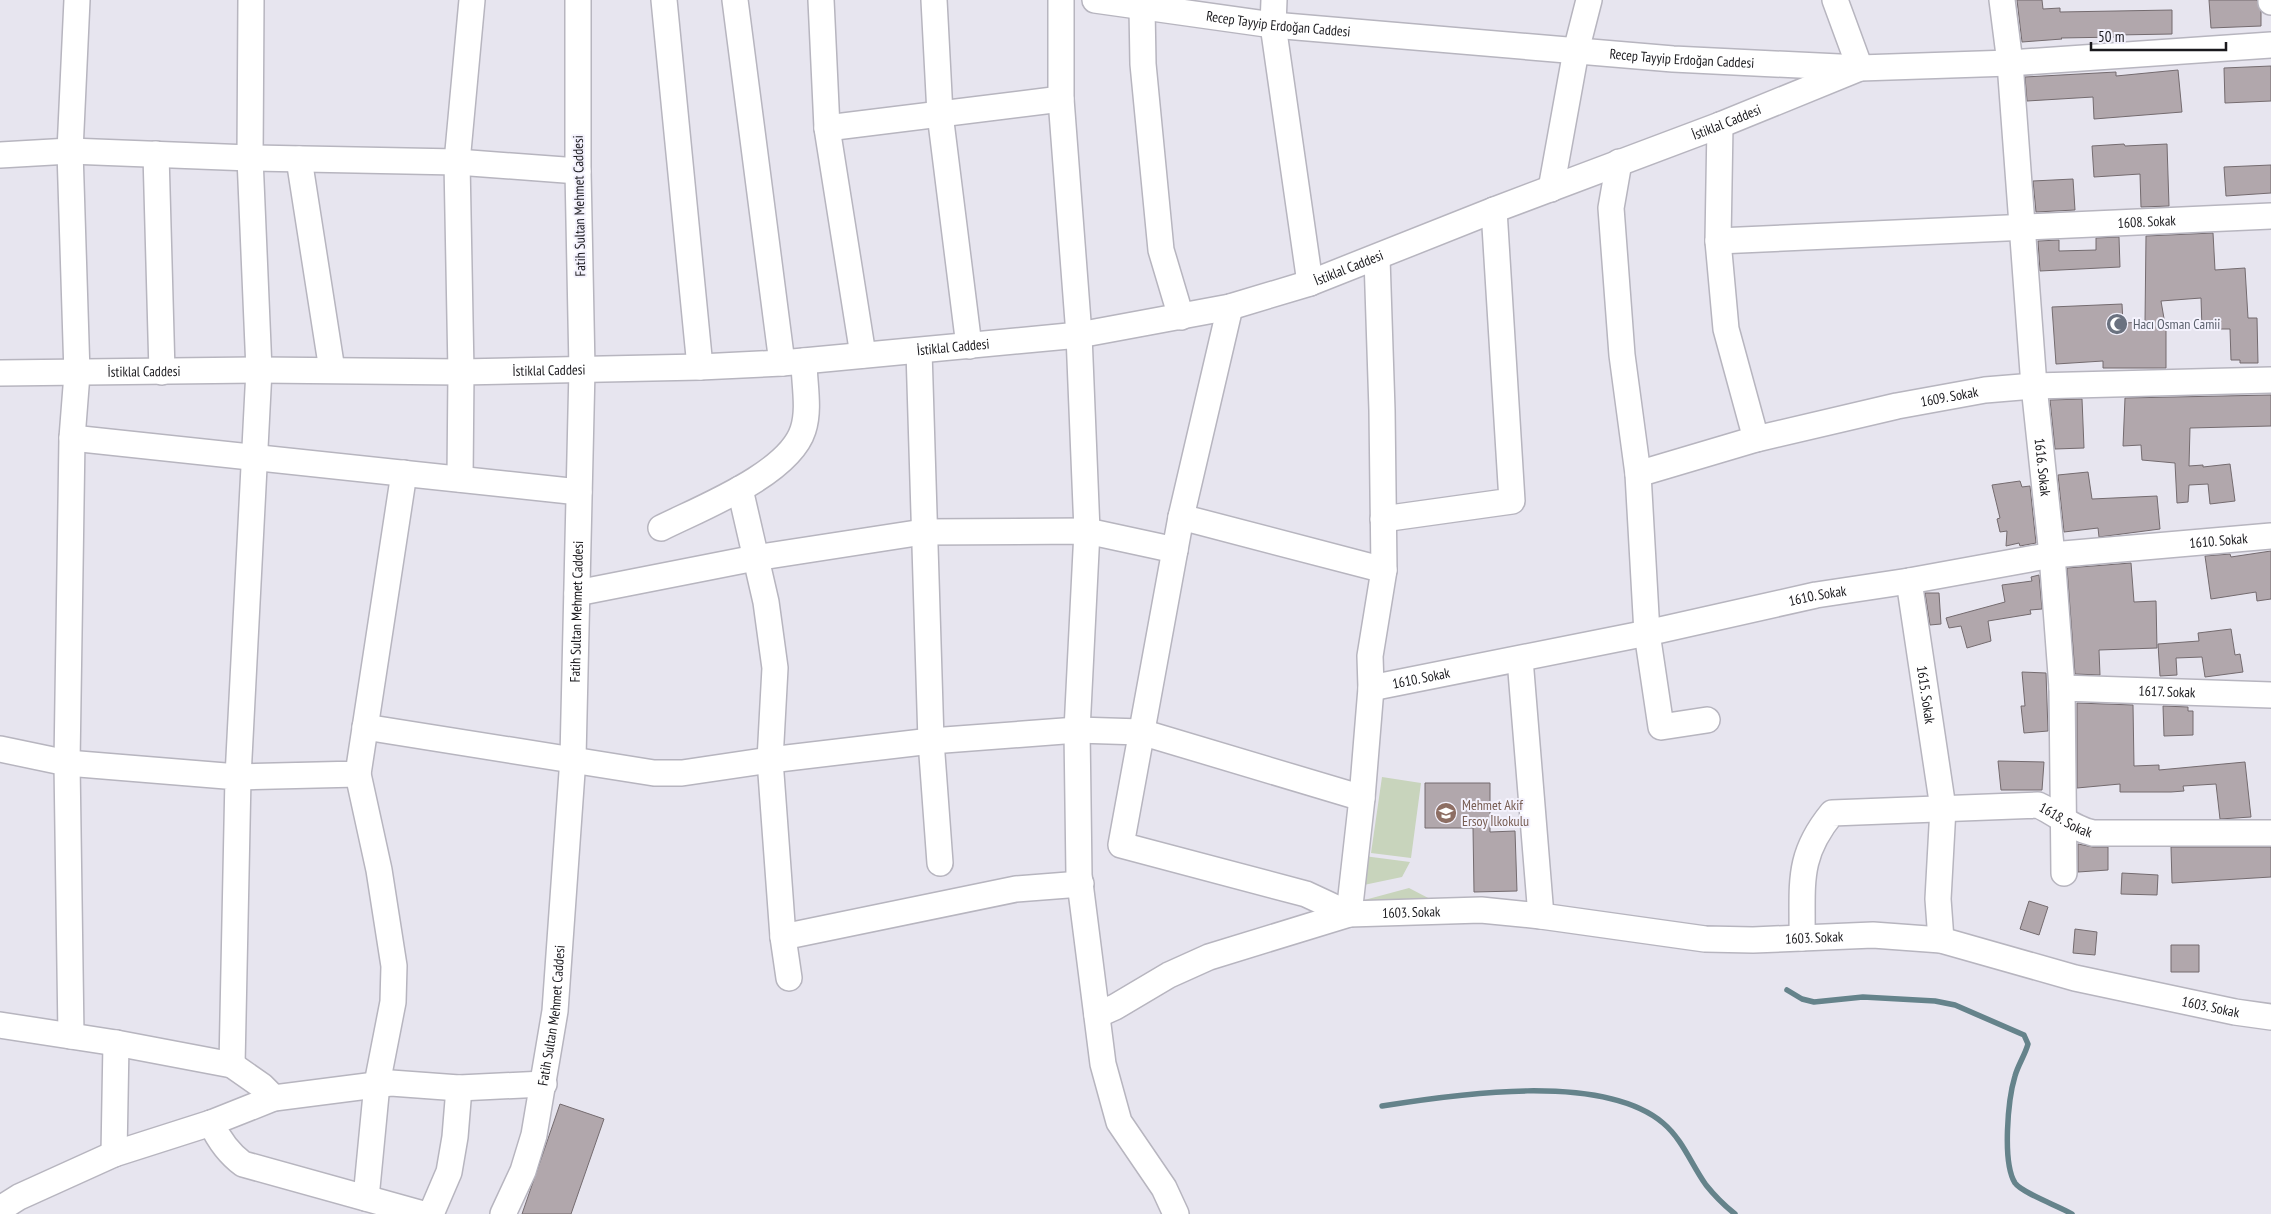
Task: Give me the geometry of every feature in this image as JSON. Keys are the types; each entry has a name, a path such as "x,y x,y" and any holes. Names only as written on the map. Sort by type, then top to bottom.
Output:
{"street":[{"path":"71,1036 67,763 72,438 77,374 70,151 77,0"},
{"path":"232,1065 238,777 259,370 250,158 251,0"},
{"path":"460,479 461,372 457,162 472,0"},
{"name":"Fatih Sultan Mehmet Caddesi","path":"503,1214 523,1171 534,1135 544,1084 555,1011 573,758 582,369 578,171 578,0"},
{"path":"664,0 700,367"},
{"path":"661,528 740,489 782,461 799,440 806,420 793,362 735,0"},
{"path":"821,0 827,128 863,355"},
{"path":"934,0 940,114 969,346"},
{"path":"1061,0 1061,99 1079,335 1087,531 1077,730 1081,884 1103,1064 1119,1122 1164,1188 1176,1214"},
{"name":"Recep Tayyip Erdoğan Caddesi","path":"1095,0 1155,6 1274,26 1673,59 1860,68 2010,62 2271,45"},
{"path":"1274,0 1274,26 1310,283"},
{"path":"1552,189 1576,51 1589,0"},
{"path":"1835,0 1860,68"},
{"name":"1616. Sokak","path":"2002,0 2010,62 2034,386 2052,555 2062,688 2064,873"},
{"path":"1155,6 1143,64 1161,250 1181,317"},
{"name":"İstiklal Caddesi","path":"0,374 259,370 461,372 700,367 793,362 1079,335 1230,307 1310,283 1494,210 1720,125 1860,68"},
{"path":"827,128 1061,99"},
{"path":"1720,125 1718,241 1726,328 1756,439"},
{"path":"0,155 70,151 250,158 457,162 578,171"},
{"path":"156,154 162,372"},
{"path":"299,159 332,370"},
{"path":"1619,162 1611,208 1622,355 1638,474 1648,633 1661,727 1706,720"},
{"path":"1383,519 1512,501 1494,210"},
{"name":"1608. Sokak","path":"1718,241 2271,216"},
{"path":"1349,914 1362,798 1371,688 1370,656 1384,570 1382,410 1377,258"},
{"path":"1230,307 1181,517 1121,845 1306,894 1349,914"},
{"path":"919,351 923,532 931,741 940,863"},
{"name":"1609. Sokak","path":"1638,474 1756,439 1945,396 1984,390 2034,386 2271,380"},
{"path":"72,438 579,492"},
{"path":"366,1198 377,1084 393,1002 394,966 379,870 358,774 404,473"},
{"path":"740,489 766,602 775,668 770,760 783,936 789,978"},
{"path":"1181,517 1384,570"},
{"path":"577,593 756,558 923,532 1087,531 1175,550"},
{"name":"1610. Sokak","path":"1371,688 1648,633 1758,606 2052,555 2271,536"},
{"name":"1615. Sokak","path":"1909,581 1943,808 1938,898 1941,940"},
{"path":"1520,659 1541,916"},
{"name":"1617. Sokak","path":"2062,688 2271,695"},
{"path":"365,727 573,758 654,773 682,773 770,760 931,741 1077,730 1141,732 1362,798"},
{"path":"0,749 67,763 238,777 358,774"},
{"name":"1618. Sokak","path":"1802,938 1804,866 1810,846 1832,813 2038,806 2052,812 2078,830 2093,833 2271,833"},
{"path":"783,936 1016,889 1081,884"},
{"name":"1603. Sokak","path":"1349,914 1481,910 1541,916 1705,939 1873,936 1941,940 2075,978 2226,1010 2271,1017"},
{"path":"1097,1015 1115,1007 1169,975 1209,957 1349,914"},
{"path":"0,1025 116,1043 232,1065 262,1086 274,1098"},
{"path":"114,1154 116,1043"},
{"path":"1,1211 19,1198 114,1154 211,1123 274,1098 391,1083 459,1088 544,1084"},
{"path":"431,1214 449,1172 456,1129 459,1088"},
{"path":"211,1123 220,1140 232,1156 243,1164 423,1214"}],"green space":[{"path":"1382,777 1421,783 1411,858 1371,853"},
{"path":"1364,856 1410,862 1402,877 1359,886"},
{"path":"1409,888 1434,901 1357,902"}],"building":[{"path":"2017,0 2042,0 2043,9 2060,8 2060,12 2172,10 2172,34 2117,35 2117,37 2061,38 2022,42"},
{"path":"2209,0 2257,0 2261,11 2261,26 2211,28"},
{"path":"2271,66 2271,101 2225,103 2224,68"},
{"path":"2178,70 2182,112 2094,119 2093,97 2027,101 2025,77 2116,72 2116,76"},
{"path":"2124,144 2125,146 2167,144 2169,206 2141,207 2140,174 2094,177 2092,146"},
{"path":"2271,165 2271,193 2226,196 2224,167"},
{"path":"2073,179 2075,210 2036,212 2033,181"},
{"path":"2213,233 2215,270 2245,268 2248,318 2257,318 2258,363 2240,363 2240,360 2231,360 2230,329 2202,329 2201,298 2161,301 2166,330 2166,368 2103,368 2103,361 2056,364 2052,307 2122,304 2123,323 2145,322 2146,236"},
{"path":"2119,237 2120,267 2040,271 2038,241 2059,240 2059,251 2096,250 2096,238"},
{"path":"2271,395 2271,426 2190,428 2189,466 2203,465 2203,467 2230,464 2235,501 2210,504 2208,484 2189,485 2188,502 2177,503 2175,463 2142,460 2141,445 2123,446 2125,398"},
{"path":"2082,399 2084,448 2055,449 2050,400"},
{"path":"2088,472 2092,499 2157,496 2160,529 2099,537 2098,528 2064,532 2058,475"},
{"path":"2020,481 2022,487 2030,486 2036,543 2020,546 2019,543 2006,546 2007,531 2000,532 1997,519 2000,518 1992,485"},
{"path":"2271,551 2271,599 2257,601 2256,592 2211,599 2205,556 2230,554 2231,557"},
{"path":"2131,563 2134,602 2156,601 2157,648 2099,650 2100,675 2075,674 2067,568"},
{"path":"2039,575 2042,609 2030,610 2031,614 1988,621 1991,641 1967,648 1961,626 1949,628 1946,618 2005,602 2002,585 2032,581 2031,577"},
{"path":"1925,593 1939,593 1941,624 1930,625"},
{"path":"2231,629 2235,655 2240,654 2243,672 2205,677 2202,657 2176,658 2177,675 2160,676 2158,644 2199,641 2198,633"},
{"path":"2022,672 2046,673 2048,731 2024,733 2021,706 2025,706"},
{"path":"2077,703 2133,705 2134,766 2159,765 2159,770 2245,762 2251,817 2220,819 2216,784 2183,786 2184,791 2171,792 2120,792 2120,784 2077,788"},
{"path":"2163,706 2188,707 2188,711 2193,711 2193,735 2164,736"},
{"path":"1998,761 2044,762 2042,790 2001,790"},
{"path":"1425,783 1490,783 1490,832 1515,831 1517,891 1474,892 1473,828 1425,828"},
{"path":"2078,844 2108,847 2108,870 2078,872"},
{"path":"2171,847 2271,847 2271,877 2172,883"},
{"path":"2122,873 2158,875 2157,895 2121,894"},
{"path":"2029,901 2048,907 2039,935 2020,929"},
{"path":"2075,929 2097,932 2095,955 2073,953"},
{"path":"2171,945 2199,945 2199,972 2171,972"},
{"path":"560,1104 604,1119 571,1214 522,1214"}],"waterway":[{"path":"1787,990 1802,999 1814,1002 1863,997 1935,1001 1955,1005 2024,1035 2028,1044 2012,1086 2008,1114 2007,1146 2011,1173 2019,1187 2072,1214"},
{"path":"1382,1106 1449,1096 1527,1091 1567,1092 1604,1097 1636,1107 1663,1123 1676,1137 1706,1185 1735,1214"}],"place":[{"name":"Hacı Osman Camii","path":"2117,324"},
{"name":"Mehmet Akif Ersoy İlkokulu","path":"1446,813"}]}
